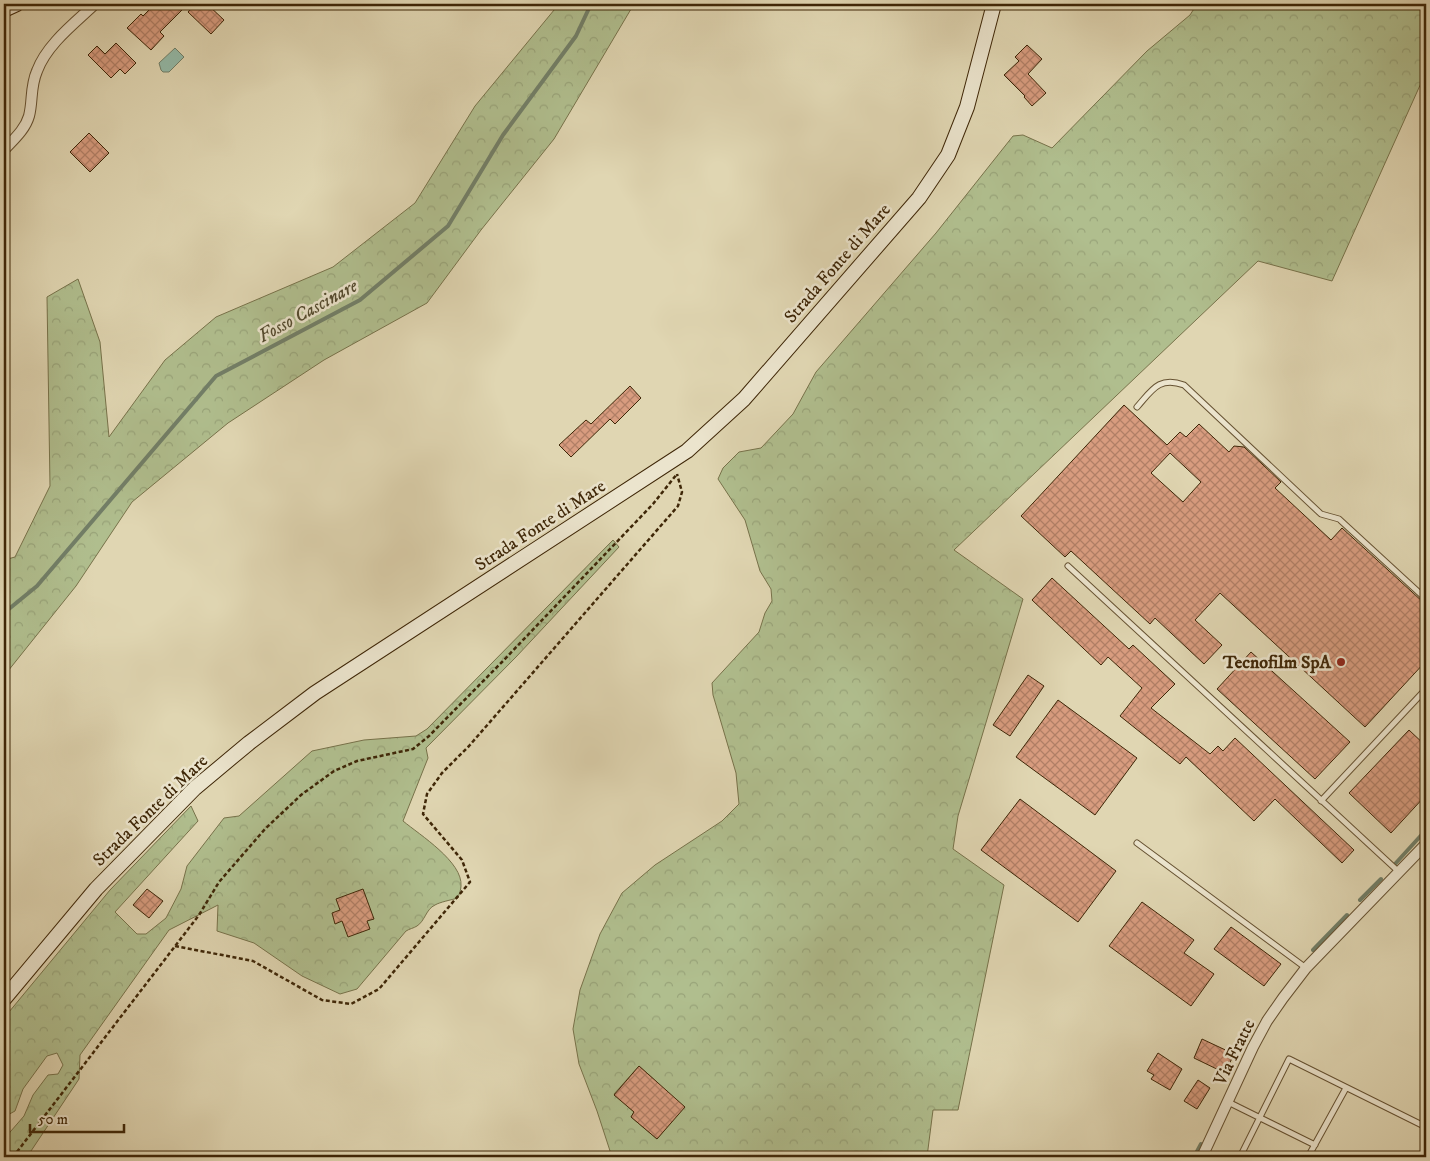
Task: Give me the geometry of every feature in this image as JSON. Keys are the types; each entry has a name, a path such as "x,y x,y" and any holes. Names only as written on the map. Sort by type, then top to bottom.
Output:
{"street":[{"path":"4,10 17,4"},
{"path":"4,150 20,133 29,116 32,86 38,69 52,47 95,4"},
{"name":"Strada Fonte di Mare","path":"4,999 96,889 195,788 249,743 315,693 687,452 744,399 919,198 948,155 967,107 994,4"},
{"name":"Via Fratte","path":"1202,1157 1267,1021 1306,968 1426,844"}],"lane":[{"path":"1138,407 1156,386 1164,382 1176,382 1184,385 1321,514 1339,519 1426,599"},
{"path":"1068,566 1398,872"},
{"path":"1321,801 1426,689"},
{"path":"1137,842 1306,968"},
{"path":"1240,1157 1289,1059 1426,1128"},
{"path":"1308,1157 1346,1088"},
{"path":"1228,1102 1315,1145"}],"path":[{"path":"14,1157 175,946 199,915 219,882 265,830 301,795 334,771 357,762 413,749 429,736 653,504 677,474 682,492 678,506 469,746 442,773 427,794 423,814 462,860 470,882 379,989 351,1004 322,1000 253,961 175,946"}],"green space":[{"path":"559,4 634,4 554,139 481,230 427,303 324,360 228,423 132,502 76,586 4,676 4,560 15,557 50,486 47,297 78,279 100,342 109,437 165,360 216,317 333,267 415,203 475,106"},
{"path":"1197,4 1426,4 1426,72 1332,281 1258,261 954,550 1023,599 958,816 953,849 1004,885 958,1110 933,1110 927,1157 612,1157 579,1064 573,1029 580,990 600,934 622,893 655,865 722,821 739,804 736,773 713,695 712,683 759,632 765,613 772,601 771,589 760,571 745,520 718,479 723,468 739,452 761,448 793,414 816,372 936,233 1013,136 1023,135 1052,148 1147,51 1190,15","holes":["639,1066 657,1082 653,1087 684,1107 657,1139 631,1117 634,1112 614,1094"]},
{"path":"613,540 619,547 516,657 426,748 428,758 403,821 439,850 455,868 460,877 461,886 458,898 432,907 420,924 406,931 357,989 340,994 302,976 254,943 217,931 218,905 169,930 80,1055 79,1079 27,1157 4,1157 4,1139 24,1116 33,1095 48,1075 58,1074 63,1065 57,1053 47,1056 23,1089 15,1111 4,1117 4,1018 110,890 191,806 198,821 115,912 137,934 146,934 166,918 181,889 187,866 224,818 239,816 312,751 364,740 416,736 427,729"}],"shaded area":[{"path":"175,48 184,57 169,72 163,72 159,63"}],"building":[{"path":"155,4 188,4 160,32 164,36 151,50 127,28 141,14 143,16"},
{"path":"195,4 207,4 224,20 211,34 188,12"},
{"path":"116,43 136,63 125,74 120,69 111,78 88,55 97,46 105,54"},
{"path":"1027,45 1042,59 1028,74 1046,93 1032,106 1025,96 1004,75 1019,61 1015,57"},
{"path":"89,133 109,153 90,172 70,152"},
{"path":"630,386 641,398 615,424 610,419 571,457 559,445 586,420 591,424"},
{"path":"1124,405 1167,445 1180,432 1186,437 1199,424 1229,452 1234,446 1244,447 1281,482 1275,488 1331,540 1342,528 1426,603 1426,661 1365,727 1220,593 1195,620 1222,645 1204,664 1155,618 1150,624 1071,551 1065,557 1021,516","holes":["1170,453 1201,482 1183,502 1151,473"]},
{"path":"1052,578 1129,649 1133,645 1175,684 1151,708 1210,754 1218,746 1223,751 1235,738 1354,850 1342,863 1275,799 1254,821 1186,757 1180,764 1120,716 1142,688 1108,657 1101,665 1032,600"},
{"path":"1251,652 1350,742 1315,779 1217,689"},
{"path":"1028,675 1044,686 1010,736 993,725"},
{"path":"1058,700 1137,758 1095,815 1016,757"},
{"path":"1409,730 1426,746 1426,795 1391,833 1349,793"},
{"path":"1020,799 1116,871 1078,922 981,850"},
{"path":"147,889 163,901 149,918 133,905"},
{"path":"363,889 374,919 367,921 370,929 348,937 342,921 335,924 332,913 340,910 336,899"},
{"path":"1142,902 1194,940 1184,953 1214,974 1191,1006 1109,946"},
{"path":"1231,927 1281,964 1264,986 1214,949"},
{"path":"1202,1039 1234,1054 1225,1073 1194,1058"},
{"path":"1158,1053 1182,1069 1170,1090 1151,1079 1154,1075 1147,1071"},
{"path":"639,1066 685,1107 657,1139 631,1117 634,1112 614,1095"},
{"path":"1198,1080 1210,1088 1197,1109 1184,1101"}],"waterway":[{"name":"Fosso Cascinare","path":"4,613 37,586 216,376 360,300 448,226 503,135 576,36 591,4"},
{"path":"1395,864 1426,830"},
{"path":"1360,900 1381,879"},
{"path":"1313,950 1347,915"},
{"path":"1194,1157 1201,1144"}],"place":[{"name":"Tecnofilm SpA","path":"1341,662"}]}
